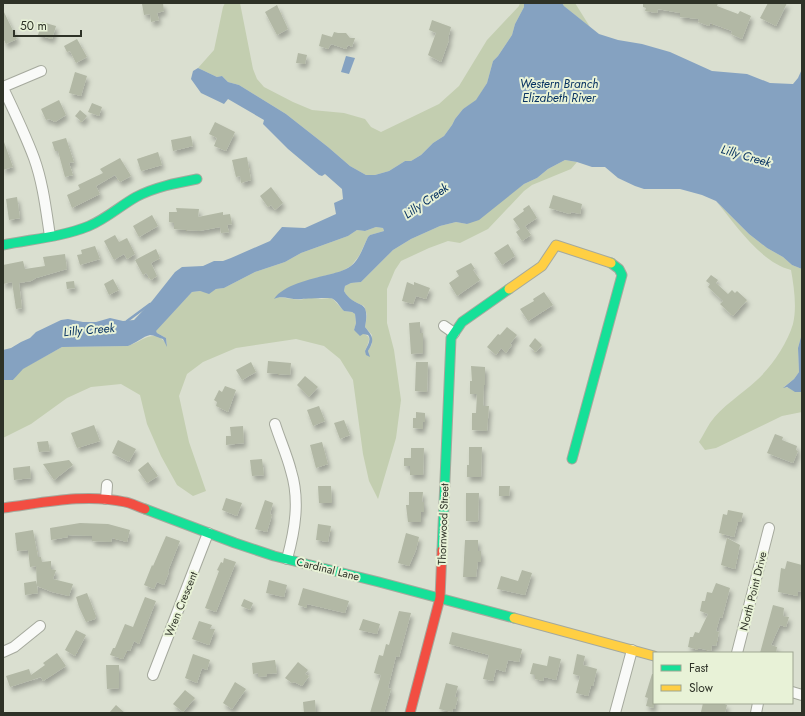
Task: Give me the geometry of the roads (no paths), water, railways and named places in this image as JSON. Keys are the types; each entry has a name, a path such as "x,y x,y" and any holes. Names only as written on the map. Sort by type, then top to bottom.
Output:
{"street":[{"path":"42,71 3,87 34,159 50,236"},
{"path":"3,245 72,232 89,226 116,211 127,202 141,194 156,188 197,179"},
{"path":"444,326 454,332 462,322 542,266 556,244 611,263 620,269 622,275 572,459"},
{"name":"Thornwood Street","path":"410,713 440,598 450,348 451,338 454,332"},
{"path":"275,424 291,471 296,500 296,519 288,559"},
{"path":"106,499 107,485"},
{"name":"Cardinal Lane","path":"3,508 78,498 106,499 126,502 235,543 288,559 440,598 653,656"},
{"name":"North Point Drive","path":"737,652 769,528"},
{"name":"Wren Crescent","path":"153,675 208,533"},
{"path":"3,652 14,647 40,626"},
{"path":"615,713 632,650"}],"water":[{"name":"Western Branch Elizabeth River","path":"524,3 562,3 599,34 670,52 712,71 747,74 770,83 793,84 798,78 802,69 802,269 792,265 783,257 767,248 749,234 716,201 702,195 680,189 644,189 618,178 605,167 592,167 565,160 548,169 537,178 524,184 479,220 467,224 456,222 440,226 411,239 393,250 361,282 351,283 345,286 344,291 349,297 364,307 366,311 365,327 372,338 372,344 368,351 370,357 366,355 365,351 369,341 368,335 363,334 360,336 354,330 356,323 355,314 344,311 333,299 298,299 280,297 274,299 278,294 291,286 339,272 351,266 359,256 368,237 384,231 383,228 376,227 365,231 357,230 348,236 301,253 285,262 255,272 224,288 216,289 209,294 200,291 192,292 156,331 166,338 167,347 163,339 150,335 128,346 62,347 23,369 13,380 3,380 3,350 11,348 30,338 36,332 61,320 68,319 83,322 96,322 110,318 123,321 134,320 152,301 175,272 182,267 203,266 214,261 223,261 270,241 282,227 305,228 336,214 334,203 343,199 342,189 325,174 322,176 319,175 288,149 263,124 264,120 228,99 224,104 201,93 191,79 193,71 198,68 217,77 222,76 228,82 239,85 286,114 350,166 366,175 375,175 389,171 405,161 411,161 421,155 433,143 444,136 463,109 476,100 487,83 493,61 512,35 515,24 524,7"},
{"path":"346,56 355,58 349,74 341,72"},
{"path":"802,326 802,392 795,392 787,387 783,388 794,379 799,372 798,348"}],"waterway":[{"name":"Lilly Creek","path":"127,321 150,304"}]}
